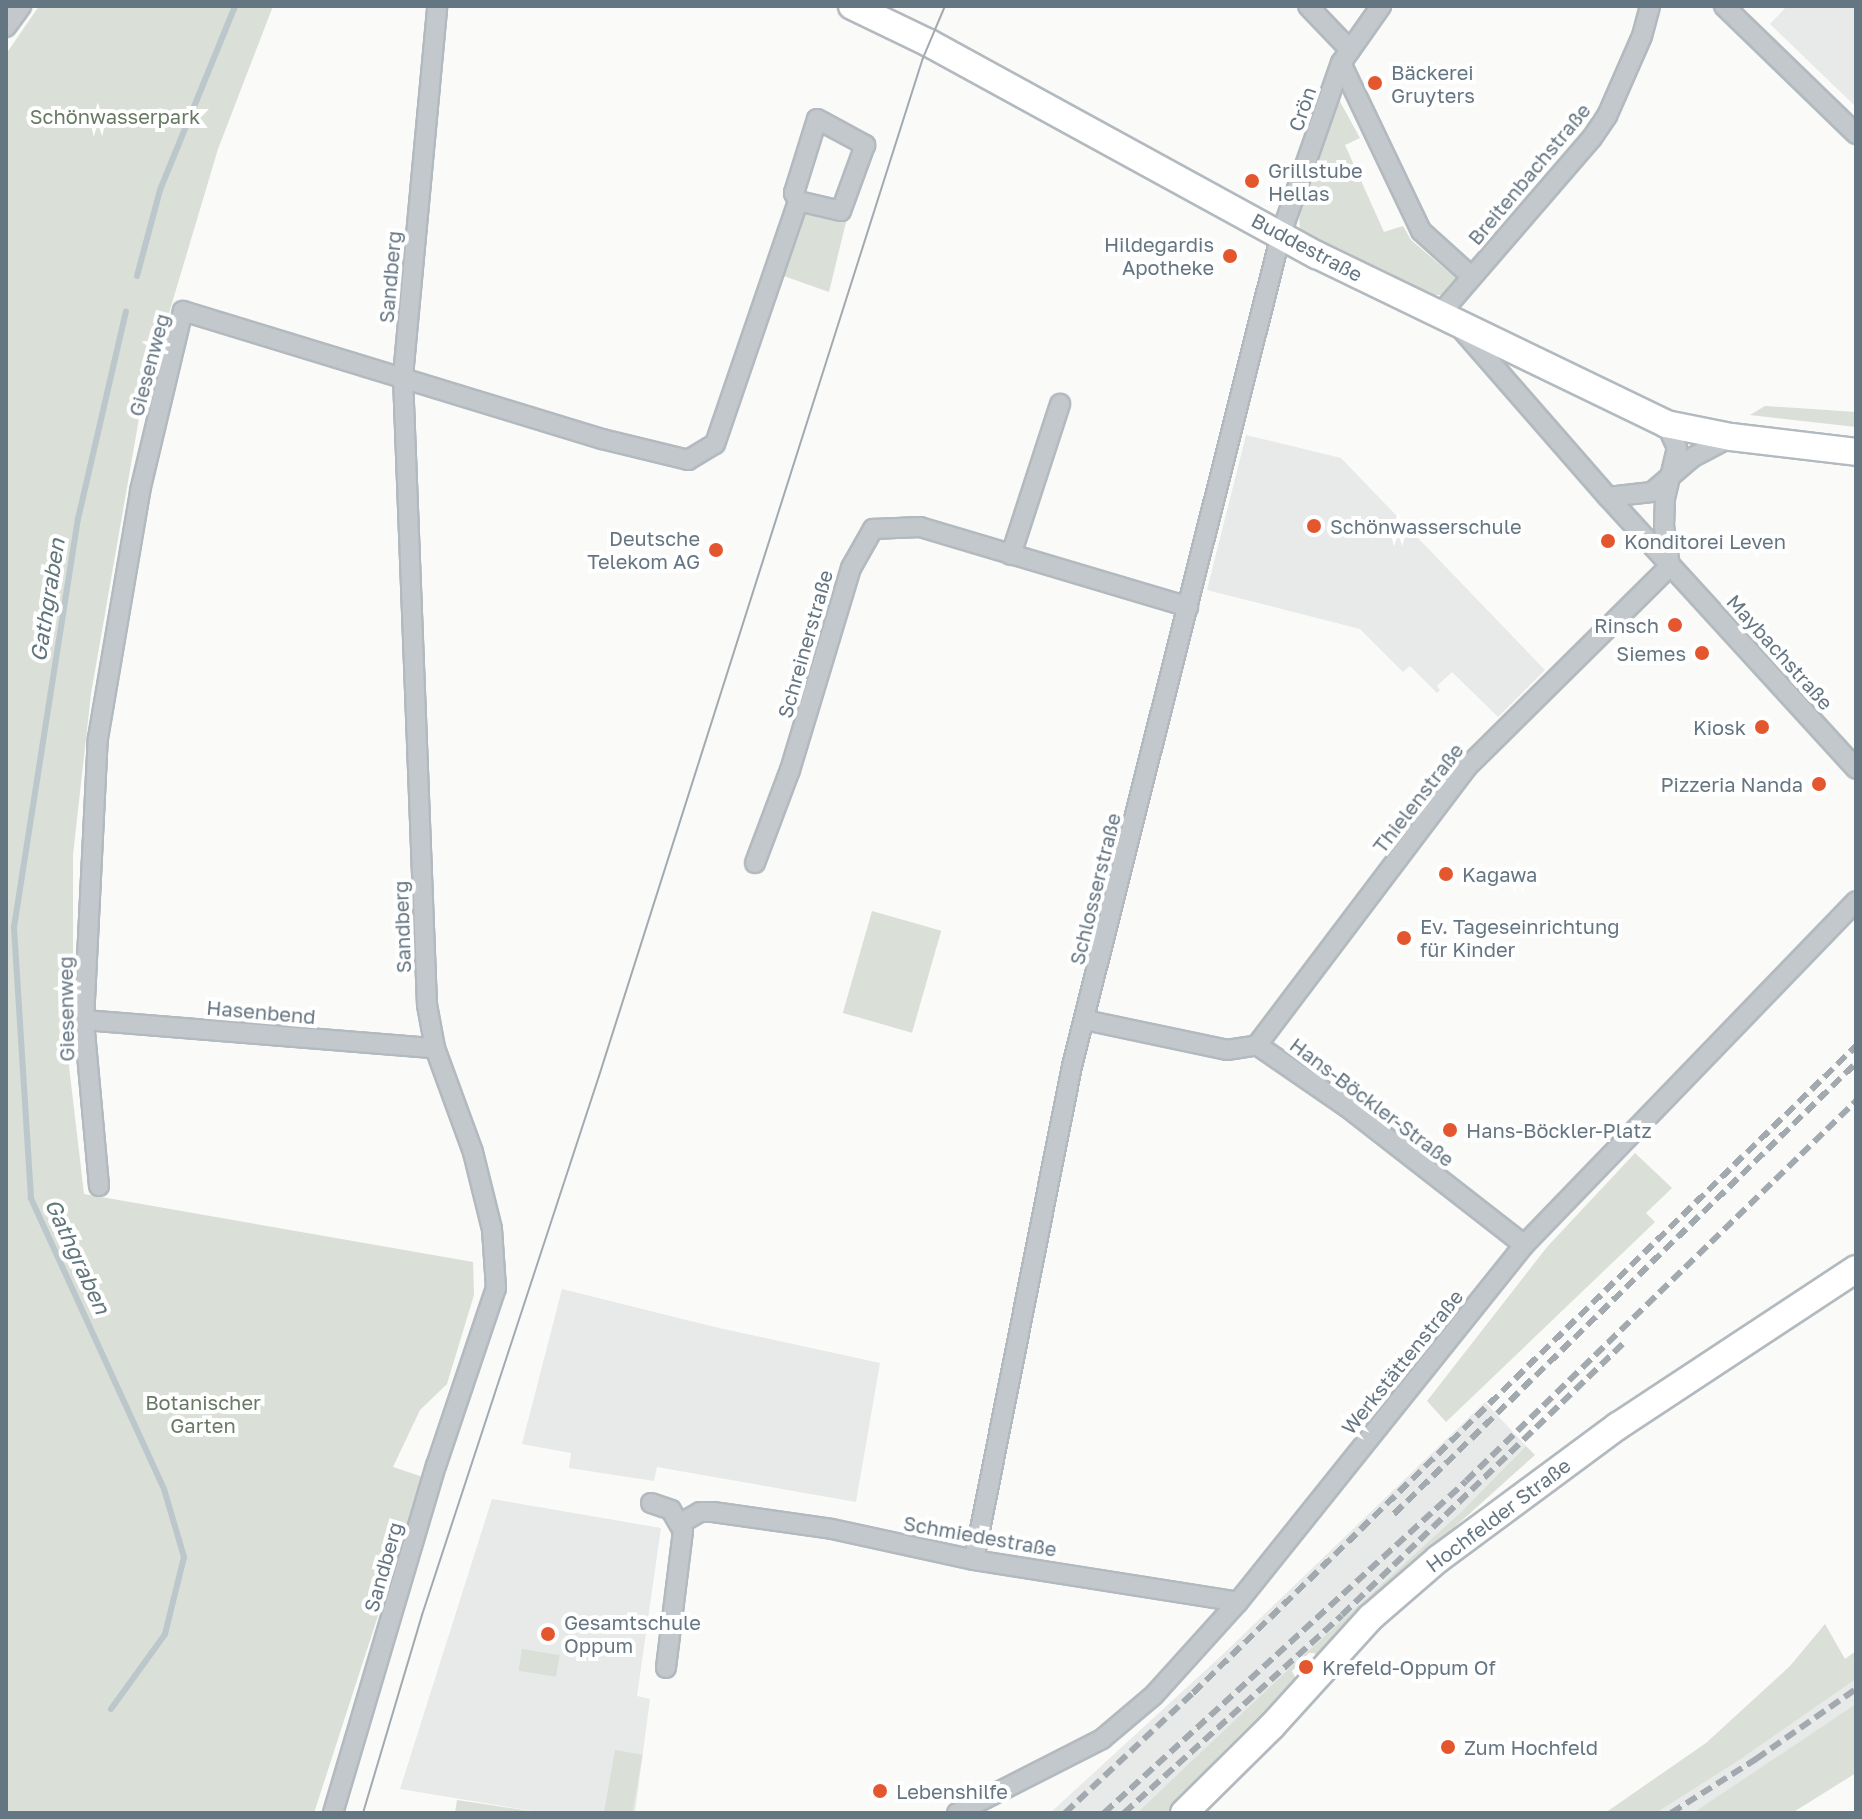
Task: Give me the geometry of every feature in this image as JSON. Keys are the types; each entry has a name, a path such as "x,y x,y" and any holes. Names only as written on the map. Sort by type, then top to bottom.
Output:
{"main road":[{"name":"Buddestraße","path":"852,6 955,58 1281,234 1666,424 1731,437 1856,452"},
{"name":"Hochfelder Straße","path":"1184,1813 1272,1726 1371,1617 1438,1559 1618,1426 1856,1269"}],"street":[{"path":"6,27 21,6"},
{"name":"Sandberg","path":"333,1813 436,1466 496,1288 492,1229 473,1152 435,1048 427,1005 403,376 437,6"},
{"path":"1308,6 1346,56 1421,231 1471,276"},
{"name":"Crön","path":"1281,234 1346,56 1381,6"},
{"name":"Breitenbachstraße","path":"1447,317 1471,276 1555,183 1607,116 1642,36 1650,6"},
{"path":"1724,6 1856,134"},
{"name":"Giesenweg","path":"99,1186 84,1020 98,738 140,491 183,311 602,439 688,460 715,444 798,201 794,193 817,119 865,145 841,211 798,201"},
{"name":"Schlosserstraße","path":"974,1560 1072,1066 1281,234"},
{"name":"Maybachstraße","path":"1447,317 1856,769"},
{"path":"1011,555 1060,404"},
{"path":"1666,424 1677,448 1665,498 1664,526 1670,566"},
{"path":"1608,497 1652,492 1693,457 1731,437"},
{"name":"Schreinerstraße","path":"755,863 790,770 851,568 873,529 920,527 1188,607"},
{"name":"Thielenstraße","path":"1257,1045 1467,767 1670,566"},
{"name":"Werkstättenstraße","path":"957,1813 1102,1739 1129,1719 1238,1602 1524,1245 1856,901"},
{"name":"Hasenbend","path":"84,1020 435,1048"},
{"name":"Hans-Böckler-Straße","path":"1085,1020 1227,1050 1257,1045 1347,1107 1524,1245"},
{"path":"651,1503 671,1510 683,1531 666,1668"},
{"name":"Schmiedestraße","path":"681,1523 700,1512 713,1512 832,1529 974,1560 1238,1602"}],"shaded area":[{"path":"1787,6 1856,6 1856,107 1770,24"},
{"name":"Schönwasserschule","path":"1246,435 1341,458 1545,670 1498,717 1452,672 1437,686 1440,690 1437,693 1410,666 1403,672 1360,629 1207,590"},
{"path":"562,1289 719,1328 880,1363 856,1502 657,1467 654,1481 569,1468 571,1453 522,1444"},
{"path":"1485,1402 1526,1446 1461,1512 1137,1813 1050,1813 1221,1656"},
{"name":"Gesamtschule Oppum","path":"492,1499 661,1528 637,1696 650,1699 635,1813 544,1813 400,1789"},
{"path":"1856,1679 1856,1705 1764,1768 1693,1813 1656,1813 1741,1759"}],"green space":[{"path":"39,6 273,6 218,149 141,407 91,694 73,855 73,1048 69,1066 84,1194 473,1262 474,1295 447,1384 420,1410 393,1467 423,1477 314,1813 6,1813 6,54"},
{"path":"1337,96 1360,138 1345,145 1384,232 1403,226 1411,240 1458,280 1441,295 1413,295 1300,231 1299,214 1323,131"},
{"path":"801,208 847,218 829,292 778,274"},
{"path":"1765,406 1856,412 1856,427 1750,415"},
{"path":"872,911 941,931 912,1033 843,1013"},
{"path":"1635,1153 1672,1188 1646,1213 1655,1222 1446,1422 1427,1401 1547,1247"},
{"path":"1526,1446 1535,1455 1390,1585 1320,1659 1314,1653 1308,1653 1292,1671 1297,1681 1174,1813 1137,1813 1289,1669 1461,1512"},
{"path":"1825,1624 1845,1659 1856,1651 1856,1679 1741,1759 1656,1813 1605,1813 1706,1743 1790,1666"},
{"path":"522,1649 560,1655 556,1677 519,1671"},
{"path":"1856,1704 1856,1773 1792,1813 1693,1813"},
{"path":"615,1750 643,1755 632,1813 604,1813"},
{"path":"457,1800 543,1813 455,1813"}],"waterway":[{"name":"Gathgraben","path":"137,276 160,190 235,6"},
{"name":"Gathgraben","path":"111,1709 165,1634 184,1557 164,1489 31,1198 14,927 78,519 126,311"}],"tram line":[{"path":"363,1813 422,1615 599,1076 923,58 945,6"}],"railway":[{"path":"1065,1813 1193,1693 1856,1046"},
{"path":"1394,1514 1856,1063"},
{"path":"1104,1813 1466,1481 1856,1101"},
{"path":"1124,1813 1342,1615 1625,1342"},
{"path":"1671,1813 1756,1759 1856,1689"}],"place":[{"name":"Bäckerei Gruyters","path":"1375,83"},
{"name":"Grillstube Hellas","path":"1252,181"},
{"name":"Hildegardis Apotheke","path":"1230,256"},
{"name":"Schönwasserschule","path":"1314,526"},
{"name":"Konditorei Leven","path":"1608,541"},
{"name":"Deutsche Telekom AG","path":"716,550"},
{"name":"Rinsch","path":"1675,625"},
{"name":"Siemes","path":"1702,653"},
{"name":"Kiosk","path":"1762,727"},
{"name":"Pizzeria Nanda","path":"1819,784"},
{"name":"Kagawa","path":"1446,874"},
{"name":"Ev. Tageseinrichtung für Kinder","path":"1404,938"},
{"name":"Hans-Böckler-Platz","path":"1450,1130"},
{"name":"Gesamtschule Oppum","path":"548,1634"},
{"name":"Krefeld-Oppum Of","path":"1306,1667"},
{"name":"Zum Hochfeld","path":"1448,1747"},
{"name":"Lebenshilfe","path":"880,1791"}],"park label":[{"name":"Schönwasserpark","path":"115,116"},
{"name":"Botanischer Garten","path":"203,1414"}]}
